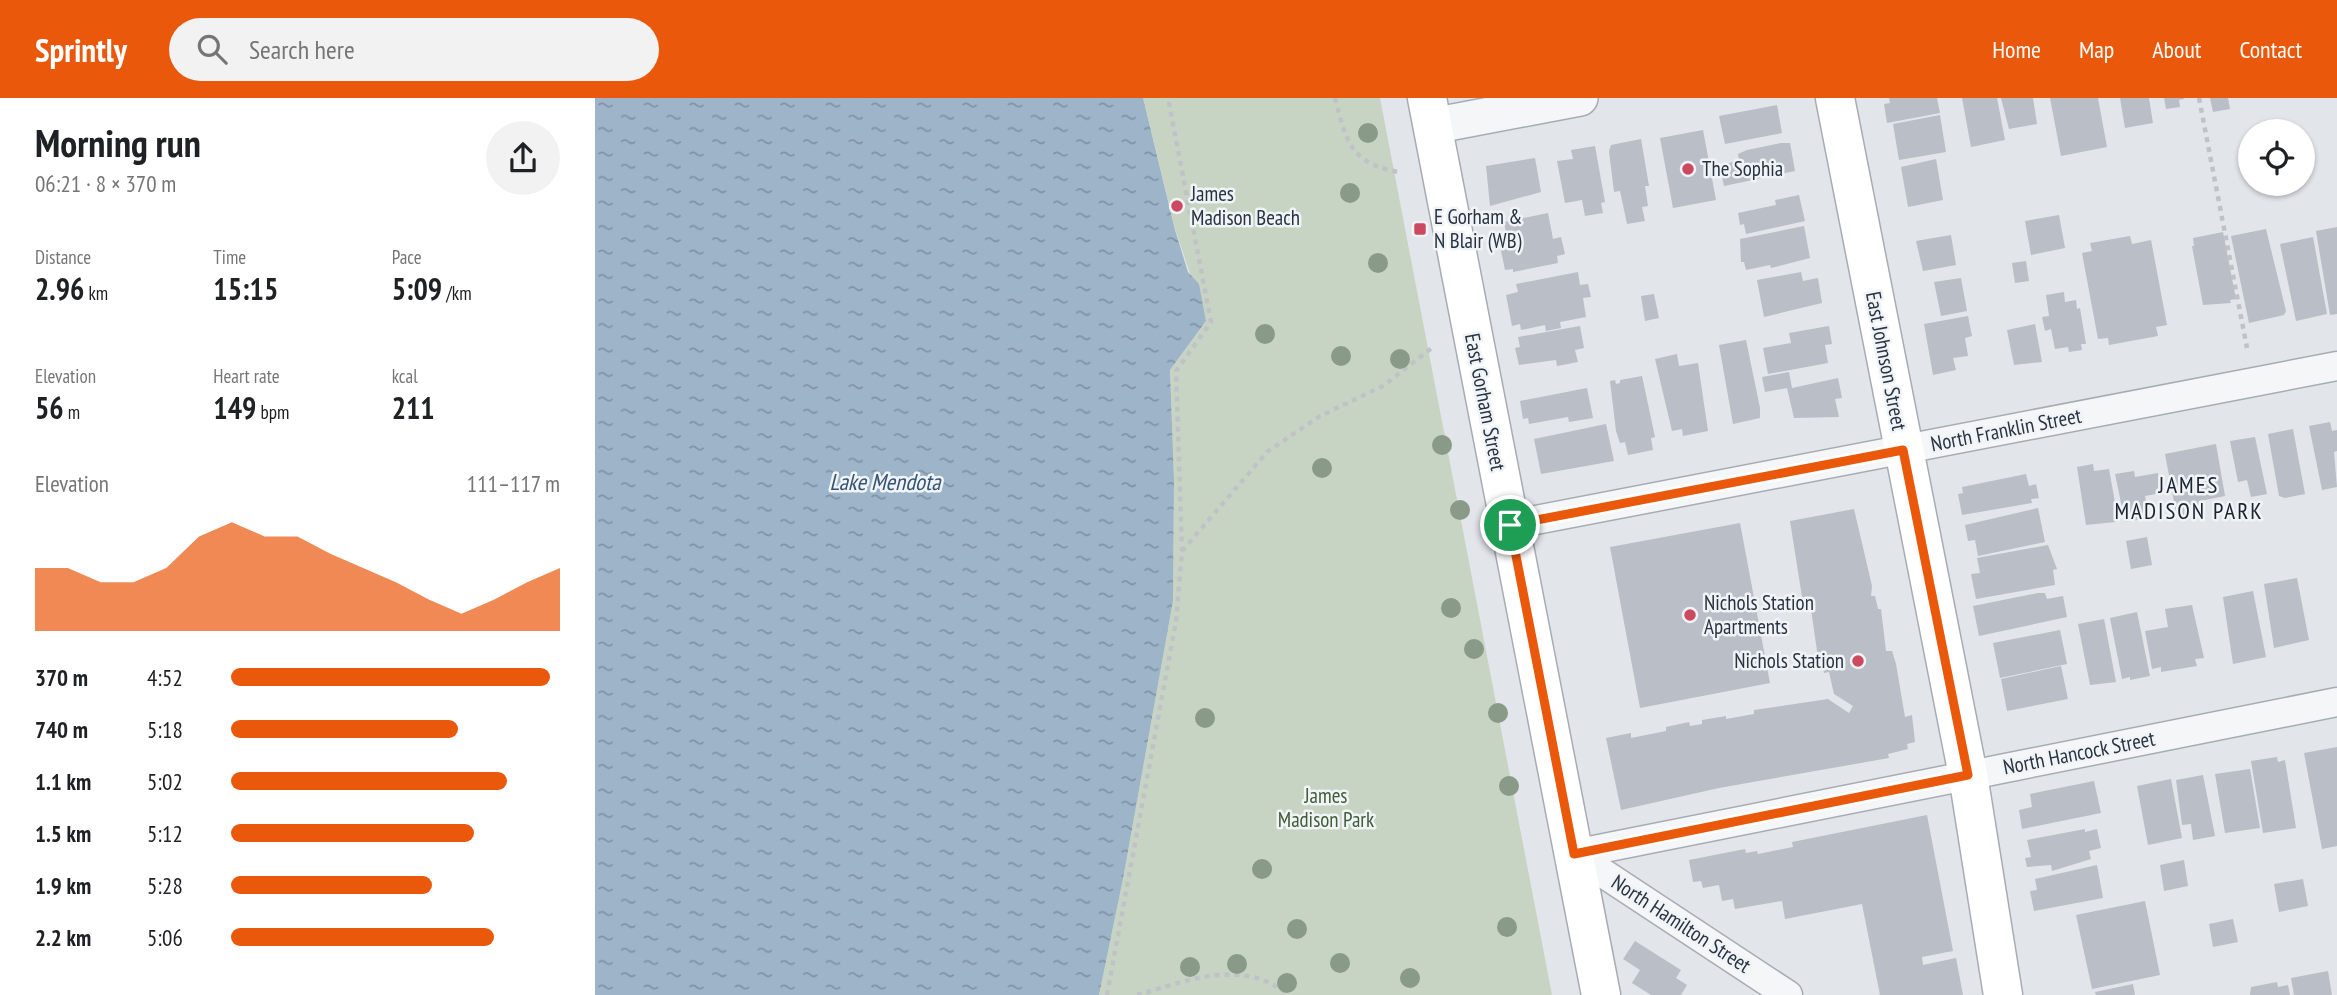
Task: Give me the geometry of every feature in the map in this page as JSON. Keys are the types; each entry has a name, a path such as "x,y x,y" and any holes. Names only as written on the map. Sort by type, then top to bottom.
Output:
{"main road":[{"name":"East Johnson Street","path":"1835,98 1968,775 2003,995"},
{"name":"East Gorham Street","path":"1430,112 1601,995"}],"street":[{"path":"1430,112 1580,98"},
{"name":"North Franklin Street","path":"1510,525 2337,366"},
{"name":"North Hancock Street","path":"1574,854 2337,702"},
{"name":"North Hamilton Street","path":"1574,854 1788,995"}],"path":[{"path":"1107,995 1170,660 1182,551 1176,371 1211,322 1168,98"},
{"path":"1335,98 1345,137 1359,159 1378,168 1398,172"},
{"path":"2200,98 2247,348"},
{"path":"1182,551 1267,452 1320,416 1383,386 1433,347"},
{"path":"1137,995 1214,975 1231,974 1249,975 1266,981 1288,995"}],"green space":[{"name":"James Madison Park","path":"1143,98 1380,98 1552,995 1099,995 1123,879 1173,601 1174,479 1170,370 1206,321 1175,229"}],"water":[{"name":"Lake Mendota","path":"595,98 1143,98 1175,230 1188,272 1199,284 1206,321 1170,370 1174,479 1173,601 1123,879 1099,995 595,995"}],"building":[{"path":"1889,98 1937,98 1940,113 1887,123 1884,104 1890,103"},
{"path":"1962,98 1997,98 2005,140 1971,147"},
{"path":"2001,98 2033,98 2037,124 2009,129"},
{"path":"2050,98 2098,98 2107,147 2061,156"},
{"path":"2120,98 2149,98 2153,123 2125,128"},
{"path":"2164,98 2184,99 2179,100 2180,107 2166,109"},
{"path":"2210,98 2228,98 2230,109 2213,112"},
{"path":"1777,105 1782,133 1725,144 1719,116"},
{"path":"1940,115 1946,152 1899,160 1893,124"},
{"name":"The Sophia","path":"1703,130 1716,200 1673,208 1660,138"},
{"path":"1641,139 1649,186 1645,186 1648,206 1642,207 1645,221 1627,224 1620,191 1614,192 1609,151 1611,145"},
{"path":"1790,143 1795,171 1724,186 1720,166 1739,160 1738,154 1747,150"},
{"path":"1595,146 1605,202 1601,203 1603,213 1585,216 1582,200 1565,203 1557,161 1573,159 1571,150"},
{"path":"1535,158 1541,192 1490,206 1486,166"},
{"path":"1936,159 1943,200 1908,207 1901,167"},
{"path":"1799,195 1805,221 1746,234 1744,224 1740,225 1738,213 1776,205 1775,200"},
{"path":"1548,213 1553,239 1561,237 1565,254 1557,256 1558,263 1513,272 1513,269 1505,270 1499,241 1507,239 1504,222"},
{"path":"2059,215 2065,248 2031,255 2025,221"},
{"path":"1804,226 1810,258 1771,268 1770,265 1746,270 1744,262 1741,262 1740,239"},
{"path":"2337,227 2337,314 2330,315 2316,231"},
{"path":"2266,229 2286,311 2284,315 2249,323 2231,236"},
{"path":"2223,232 2236,299 2230,300 2231,303 2203,305 2192,246 2193,238"},
{"path":"1951,235 1956,265 1923,271 1916,241"},
{"path":"2130,236 2132,244 2151,240 2167,325 2156,327 2158,336 2109,345 2108,338 2098,339 2082,253 2092,251 2090,243"},
{"path":"2313,237 2327,314 2296,321 2280,244"},
{"path":"2026,261 2029,281 2015,283 2012,263"},
{"path":"1578,272 1580,285 1588,284 1591,297 1583,298 1586,317 1560,322 1561,328 1546,331 1545,325 1521,330 1520,324 1512,326 1506,295 1518,292 1516,284"},
{"path":"1801,272 1803,281 1818,278 1822,303 1764,317 1757,280"},
{"path":"1961,278 1967,311 1941,316 1934,282"},
{"path":"2064,292 2065,302 2076,300 2077,309 2080,308 2086,344 2081,344 2082,350 2069,352 2068,347 2055,349 2051,329 2045,331 2042,317 2049,316 2046,295"},
{"path":"1654,294 1659,318 1645,321 1641,296"},
{"path":"1968,316 1972,336 1965,338 1968,356 1953,358 1956,370 1933,375 1924,324"},
{"path":"2035,324 2042,362 2014,365 2007,330"},
{"path":"1580,326 1584,348 1575,350 1578,362 1557,366 1556,360 1519,365 1515,348 1520,347 1518,337"},
{"path":"1829,326 1832,344 1825,345 1828,363 1768,374 1763,348 1791,343 1789,333"},
{"path":"1746,340 1760,418 1733,424 1719,345"},
{"path":"1677,354 1679,366 1698,363 1708,431 1683,436 1682,429 1672,431 1655,359"},
{"path":"1789,372 1792,388 1838,378 1842,398 1835,399 1839,417 1794,418 1787,388 1765,392 1762,377"},
{"path":"1642,376 1655,437 1651,438 1653,450 1628,455 1625,442 1620,443 1616,431 1610,381 1615,380 1616,384 1620,383 1620,380"},
{"path":"1587,388 1593,418 1569,422 1568,417 1529,424 1528,418 1523,419 1520,401"},
{"path":"2330,422 2332,431 2337,430 2337,451 2334,452 2337,487 2322,490 2309,426"},
{"path":"1606,424 1614,461 1541,474 1534,439"},
{"path":"2293,429 2305,494 2285,498 2279,496 2268,434"},
{"path":"2255,437 2267,494 2251,497 2247,480 2238,482 2230,441"},
{"path":"2216,444 2225,496 2200,501 2202,514 2177,518 2165,454"},
{"path":"2093,464 2094,471 2109,469 2118,519 2115,522 2086,525 2077,467"},
{"path":"2134,471 2135,477 2158,473 2161,493 2145,496 2149,518 2125,522 2115,474"},
{"path":"2026,474 2029,486 2036,484 2039,498 2031,499 2032,503 1962,515 1958,494 1963,493 1962,487"},
{"path":"2038,508 2045,542 1978,556 1975,540 1968,541 1965,525"},
{"name":"Nichols Station","path":"1854,509 1872,586 1871,596 1875,596 1878,609 1881,609 1886,651 1892,651 1905,717 1912,715 1915,742 1907,744 1908,749 1888,754 1889,758 1719,788 1621,810 1606,738 1631,733 1631,738 1666,731 1666,727 1689,722 1690,726 1702,724 1702,720 1726,716 1726,719 1754,714 1754,710 1828,699 1849,713 1853,706 1834,694 1829,672 1824,673 1821,657 1818,658 1810,602 1803,603 1790,521"},
{"name":"Nichols Station Apartments","path":"1740,523 1770,683 1640,708 1610,547"},
{"path":"2147,537 2152,565 2131,569 2126,541"},
{"path":"2048,545 2057,569 2053,570 2055,585 1976,599 1971,574 1980,573 1977,558"},
{"path":"2297,578 2309,640 2274,648 2264,584"},
{"path":"2253,591 2266,657 2233,664 2223,597"},
{"path":"2045,593 2047,599 2063,596 2067,617 1979,636 1973,606"},
{"path":"2192,605 2204,658 2195,659 2197,666 2161,672 2161,667 2152,669 2145,631 2168,627 2165,609"},
{"path":"2137,612 2150,676 2122,679 2110,618"},
{"path":"2104,619 2116,682 2090,685 2078,624"},
{"path":"2060,630 2067,664 2000,678 1993,643"},
{"path":"2061,666 2068,699 2007,711 2001,679"},
{"path":"2337,747 2337,846 2322,849 2304,753"},
{"path":"2277,757 2278,762 2285,760 2296,828 2263,833 2251,761"},
{"path":"2250,769 2260,828 2225,833 2215,774"},
{"path":"2203,775 2215,836 2193,840 2191,824 2182,825 2176,780"},
{"path":"2171,779 2182,838 2148,845 2137,786"},
{"path":"2094,781 2101,813 2022,829 2019,810 2032,807 2030,794"},
{"path":"1927,815 1953,951 1922,957 1923,965 1956,958 1963,995 1880,995 1862,904 1785,919 1782,901 1735,909 1733,899 1722,901 1719,885 1703,888 1701,881 1693,882 1689,860 1745,849 1746,853 1757,851 1758,854 1793,847 1792,842"},
{"path":"2085,829 2085,832 2097,829 2101,848 2089,851 2091,859 2052,871 2051,865 2027,867 2025,858 2031,857 2027,840"},
{"path":"2184,860 2188,886 2164,891 2160,865"},
{"path":"2097,865 2103,898 2034,911 2030,891 2037,890 2035,879"},
{"path":"2303,879 2308,906 2279,912 2274,884"},
{"path":"2145,901 2160,975 2092,989 2076,915"},
{"path":"2233,919 2238,942 2213,947 2209,924"},
{"path":"1635,941 1681,970 1676,978 1687,985 1681,995 1651,995 1632,983 1640,970 1623,959"},
{"path":"2328,971 2332,995 2294,995 2291,978"},
{"path":"2277,982 2278,987 2288,985 2290,995 2250,995 2251,987"},
{"path":"2133,984 2135,995 2096,995 2095,992"}],"place":[{"name":"The Sophia","path":"1688,169"},
{"name":"James Madison Beach","path":"1177,206"},
{"name":"E Gorham & N Blair (WB)","path":"1420,229"},
{"name":"Nichols Station Apartments","path":"1690,615"},
{"name":"Nichols Station","path":"1858,661"}],"district":[{"name":"JAMES MADISON PARK","path":"2189,498"}],"route":[{"path":"1903,450 1968,775 1574,854 1510,525 1903,450"}]}
